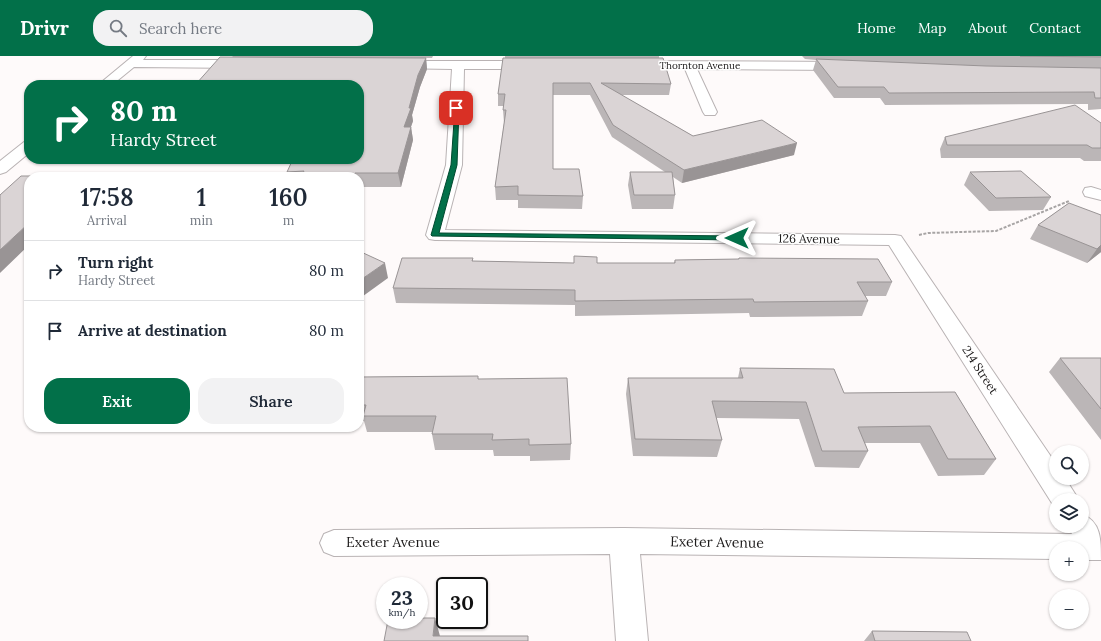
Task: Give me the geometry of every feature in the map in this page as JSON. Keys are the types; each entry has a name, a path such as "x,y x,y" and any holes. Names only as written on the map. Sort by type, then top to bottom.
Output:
{"street":[{"path":"110,80 135,59 254,64"},
{"path":"381,65 546,65"},
{"name":"126 Avenue","path":"458,65 454,165 435,235 895,240"},
{"name":"Thornton Avenue","path":"626,65 858,66"},
{"path":"689,65 710,112"},
{"path":"0,169 24,149"},
{"name":"214 Street","path":"895,240 1060,493"},
{"name":"Exeter Avenue","path":"334,543 1093,540"},
{"path":"624,541 632,641"}],"path":[{"path":"895,240 928,233 996,231 1096,193"}],"building":[{"path":"1020,56 1101,56 1101,57"},
{"path":"220,57 426,58 418,75 409,108 411,108 404,127 411,127 398,173 287,172 291,164 364,164 364,80 200,80"},
{"path":"503,58 663,58 671,84 601,83 693,136 762,120 797,143 684,170 613,125 590,83 553,83 553,169 579,169 583,196 518,195 518,186 495,187 506,110 503,110 505,94 498,94"},
{"path":"816,59 986,66 1101,68 1101,98 1095,98 1094,92 889,93 884,87 838,87"},
{"path":"1075,105 1101,123 1101,148 1092,148 1087,145 947,145 945,137"},
{"path":"1021,171 1051,197 996,198 970,172"},
{"path":"630,172 672,172 675,195 634,195"},
{"path":"21,176 24,176 24,228 0,250 0,195"},
{"path":"1069,203 1101,215 1101,245 1097,249 1038,225"},
{"path":"364,253 385,263 364,278"},
{"path":"574,256 597,257 597,263 675,263 675,260 739,258 878,259 892,282 857,282 868,301 754,302 753,299 575,301 575,290 393,288 402,258 473,258 472,261 574,263"},
{"path":"1060,358 1101,358 1101,409"},
{"path":"740,368 834,369 844,393 955,392 996,459 948,459 930,426 858,427 868,451 822,451 806,402 712,401 722,440 635,439 628,378 743,378"},
{"path":"478,376 478,379 567,378 571,444 529,445 529,439 492,440 493,434 432,434 436,416 364,416 366,405 364,405 364,377"},
{"path":"428,618 435,618 433,636 528,636 528,641 384,641 386,629 428,629"},
{"path":"872,631 967,632 971,641 875,641"}],"route":[{"path":"456,108 454,165 435,235 737,238"}]}
